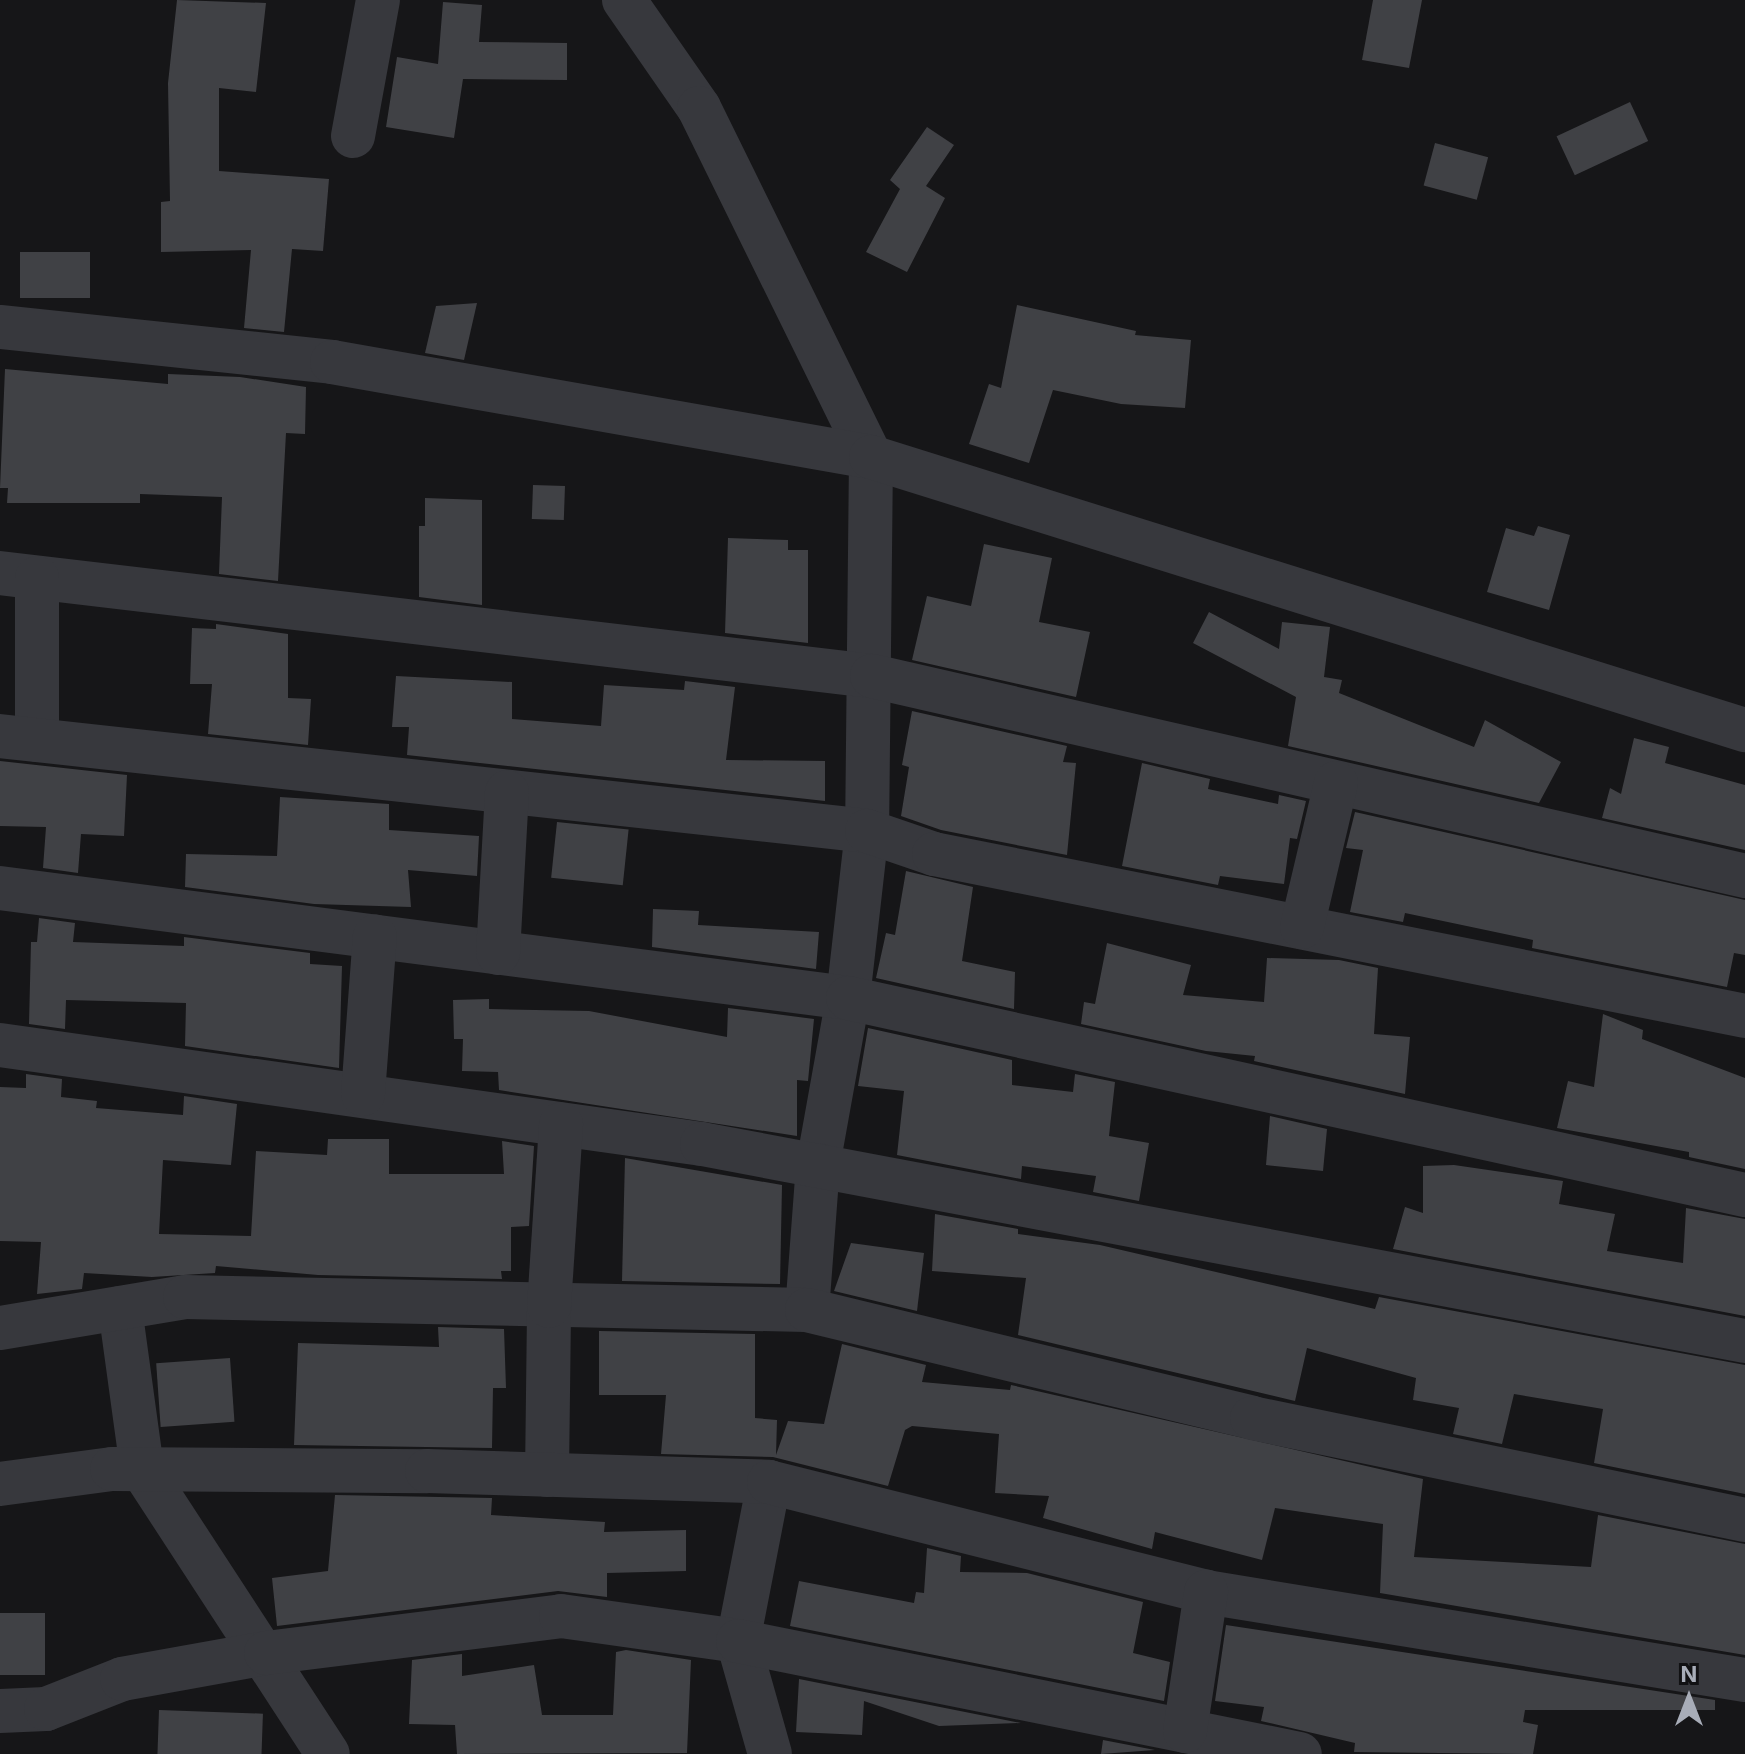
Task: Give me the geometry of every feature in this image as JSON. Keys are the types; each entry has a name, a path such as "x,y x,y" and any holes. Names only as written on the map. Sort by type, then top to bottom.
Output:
{"street":[{"path":"353,136 378,0"},
{"path":"624,0 699,108 871,457 872,676 867,831 848,998 818,1165 807,1310"},
{"path":"0,327 332,362 871,457 1745,730"},
{"path":"1745,876 872,676 18,575 18,738 867,831 934,854 1745,1016"},
{"path":"1302,927 1336,783"},
{"path":"498,953 507,792"},
{"path":"0,888 848,998 1745,1195"},
{"path":"363,1094 375,936"},
{"path":"0,1045 363,1094 818,1165 1745,1341"},
{"path":"547,1475 549,1306 561,1124"},
{"path":"0,1328 185,1297 807,1310 1252,1418 1745,1520"},
{"path":"120,1308 142,1469 266,1653 328,1754"},
{"path":"0,1484 142,1469 769,1482 1206,1592 1745,1680"},
{"path":"769,1482 738,1641 770,1754"},
{"path":"1185,1731 1206,1592"},
{"path":"0,1711 46,1709 122,1679 266,1653 561,1616 738,1641 1300,1754"}],"building":[{"path":"177,0 266,3 256,92 219,88 219,171 329,179 323,251 292,249 284,332 244,328 251,250 161,252 161,202 170,201 168,83"},
{"path":"1373,0 1422,0 1409,68 1362,60"},
{"path":"443,2 482,5 479,42 567,43 567,80 463,79 454,138 386,127 397,57 438,64"},
{"path":"1630,102 1648,141 1575,175 1557,136"},
{"path":"927,127 954,145 926,186 945,198 907,272 866,252 900,189 890,180"},
{"path":"1435,143 1488,157 1477,200 1424,186"},
{"path":"20,252 90,252 90,298 20,298"},
{"path":"477,303 464,360 425,353 436,306"},
{"path":"1017,305 1136,331 1135,335 1191,340 1185,408 1121,404 1053,390 1029,463 969,444 989,384 1001,388"},
{"path":"5,369 168,384 168,374 240,377 306,387 305,434 286,433 278,581 219,574 222,497 140,494 140,503 7,503 8,488 0,488"},
{"path":"533,485 565,486 564,520 532,519"},
{"path":"425,498 482,500 482,605 419,597 419,526 425,526"},
{"path":"1538,526 1570,535 1549,610 1487,592 1506,528 1534,536"},
{"path":"728,538 788,540 788,550 808,550 808,643 725,633"},
{"path":"984,544 1052,558 1039,622 1090,632 1076,697 912,660 927,596 971,606"},
{"path":"1209,612 1279,649 1282,622 1330,627 1324,677 1342,680 1339,693 1474,747 1485,720 1561,762 1539,803 1288,746 1296,697 1193,643"},
{"path":"216,624 288,634 288,698 311,699 308,745 208,734 212,684 190,684 192,628 216,629"},
{"path":"396,676 512,682 512,719 601,726 604,685 684,690 685,681 735,687 726,760 825,761 825,801 407,755 409,727 392,727"},
{"path":"912,711 1067,746 1063,762 1076,763 1067,855 941,830 901,816 909,767 902,765"},
{"path":"1634,738 1669,747 1665,763 1745,785 1745,850 1602,818 1610,788 1621,794"},
{"path":"0,761 127,775 124,836 81,834 78,873 43,868 46,827 0,826"},
{"path":"1142,763 1210,779 1208,789 1278,804 1279,795 1306,801 1297,839 1290,838 1284,884 1220,876 1218,885 1122,866"},
{"path":"280,797 389,804 389,830 479,836 477,876 408,870 411,907 314,904 185,887 186,854 277,856"},
{"path":"1355,812 1745,900 1745,955 1734,953 1727,987 1532,948 1533,940 1405,913 1403,922 1350,912 1363,850 1346,848"},
{"path":"557,822 629,830 623,885 551,878"},
{"path":"906,871 973,887 962,961 1015,972 1014,1009 876,978 886,933 895,935"},
{"path":"653,909 699,911 698,925 819,932 816,969 652,947"},
{"path":"39,918 75,923 73,942 184,946 184,937 310,953 310,964 342,966 339,1068 185,1046 186,1003 66,1000 65,1029 29,1024 31,942 37,942"},
{"path":"1107,943 1191,965 1183,995 1264,1002 1267,958 1339,960 1378,968 1374,1034 1410,1037 1405,1094 1254,1061 1255,1056 1206,1051 1081,1024 1084,1002 1095,1004"},
{"path":"489,999 489,1009 589,1011 727,1037 728,1008 814,1019 808,1081 797,1080 797,1136 499,1090 498,1072 462,1071 463,1039 454,1039 453,1000"},
{"path":"1603,1014 1643,1030 1642,1039 1745,1078 1745,1169 1689,1157 1689,1152 1557,1128 1568,1081 1594,1087"},
{"path":"868,1028 1012,1060 1012,1085 1073,1092 1075,1074 1115,1082 1109,1136 1149,1143 1139,1201 1093,1192 1096,1176 1022,1166 1021,1179 897,1155 904,1091 858,1086"},
{"path":"26,1074 62,1079 61,1097 97,1101 96,1108 183,1115 184,1096 237,1104 231,1165 163,1160 159,1234 251,1236 256,1151 327,1155 328,1139 389,1139 389,1174 504,1174 502,1141 534,1146 529,1226 511,1227 511,1271 501,1271 502,1279 318,1275 216,1266 215,1273 152,1277 84,1273 82,1289 37,1294 41,1242 0,1241 0,1087 26,1088"},
{"path":"1270,1116 1327,1129 1323,1171 1266,1165"},
{"path":"625,1158 782,1185 780,1284 622,1281"},
{"path":"1454,1165 1563,1181 1559,1204 1615,1214 1607,1251 1683,1263 1686,1208 1745,1219 1745,1316 1393,1249 1405,1207 1423,1213 1423,1166"},
{"path":"935,1214 1018,1229 1018,1234 1100,1245 1375,1309 1379,1297 1745,1365 1745,1494 1594,1463 1603,1409 1514,1394 1502,1444 1453,1434 1459,1408 1413,1400 1416,1378 1307,1348 1295,1401 1018,1335 1026,1278 932,1271"},
{"path":"851,1243 924,1253 917,1311 834,1291"},
{"path":"438,1327 504,1329 506,1388 493,1388 492,1448 294,1445 298,1343 439,1347"},
{"path":"599,1331 755,1334 755,1418 777,1420 776,1455 788,1421 824,1424 842,1344 926,1365 922,1382 1010,1390 1011,1385 1423,1479 1414,1557 1591,1567 1598,1515 1745,1544 1745,1655 1380,1593 1383,1524 1275,1508 1262,1560 1155,1532 1152,1549 1043,1518 1049,1496 995,1493 999,1434 912,1426 905,1430 888,1486 773,1457 661,1454 666,1395 599,1395"},
{"path":"230,1358 234,1422 161,1427 156,1363"},
{"path":"335,1495 492,1498 491,1515 605,1522 604,1532 686,1530 686,1571 607,1573 607,1597 558,1591 277,1626 272,1578 328,1571"},
{"path":"927,1548 961,1556 960,1572 1027,1573 1143,1602 1133,1653 1170,1662 1164,1701 790,1626 799,1581 914,1603 916,1592 924,1593"},
{"path":"0,1613 45,1613 45,1675 0,1675"},
{"path":"1226,1625 1715,1700 1715,1710 1525,1710 1523,1722 1538,1725 1533,1754 1354,1752 1355,1743 1261,1721 1264,1707 1215,1701"},
{"path":"626,1650 691,1660 687,1753 457,1754 455,1725 409,1724 412,1660 462,1654 462,1676 534,1665 542,1715 613,1715 616,1652"},
{"path":"799,1679 1021,1723 939,1726 864,1701 862,1735 796,1732"},
{"path":"159,1710 263,1714 262,1754 157,1754"},
{"path":"1103,1740 1155,1750 1101,1754"}]}
